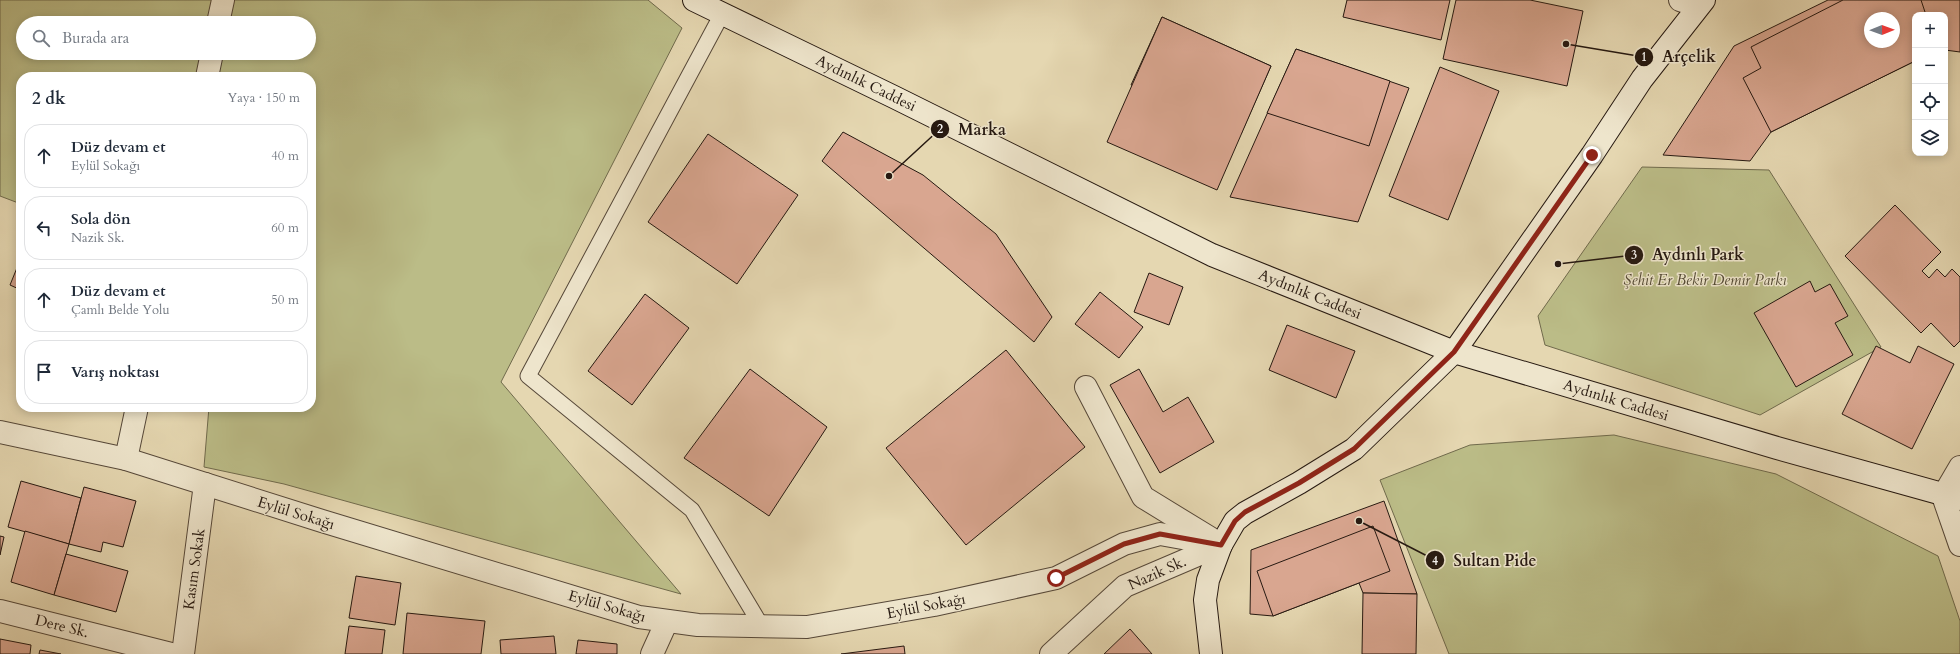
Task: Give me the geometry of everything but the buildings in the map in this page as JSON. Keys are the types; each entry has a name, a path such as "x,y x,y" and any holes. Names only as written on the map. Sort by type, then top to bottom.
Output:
{"street":[{"path":"220,16 224,0"},
{"name":"Aydınlık Caddesi","path":"694,0 908,103 1212,255 1454,352 1777,448 1952,497"},
{"path":"1211,654 1205,600 1208,580 1221,545 1235,521 1245,512 1299,483 1354,449 1454,352 1592,155 1694,2"},
{"path":"208,72 211,60"},
{"path":"1086,387 1143,497 1221,545"},
{"path":"126,459 136,412"},
{"name":"Eylül Sokağı","path":"0,432 126,459 639,617 698,625 762,627 815,626 934,605 1056,578 1124,544 1160,534 1221,545"},
{"path":"1960,467 1952,497 1960,545"},
{"name":"Kasım Sokak","path":"183,654 205,484"},
{"name":"Nazik Sk.","path":"1051,654 1125,586 1221,545"},
{"name":"Dere Sk.","path":"0,611 171,654"},
{"path":"652,654 667,621"}],"lane":[{"path":"722,14 528,376 692,510 762,627"}],"green space":[{"path":"0,0 648,0 682,28 501,382 681,594 284,484 204,467 209,412 316,412 316,72 16,72 16,202 0,196"},
{"name":"Şehit Er Bekir Demir Parkı","path":"1642,167 1769,170 1881,347 1760,415 1545,345 1538,316"},
{"path":"1614,435 1776,474 1938,556 1960,621 1960,654 1449,654 1380,480 1470,445"}],"place":[{"name":"Arçelik","path":"1566,44"},
{"name":"Marka","path":"889,176"},
{"name":"Aydınlı Park","path":"1558,264"},
{"name":"Sultan Pide","path":"1359,521"}],"route":[{"path":"1056,578 1124,544 1160,534 1221,545 1235,521 1245,512 1299,483 1354,449 1454,352 1592,155"}]}
